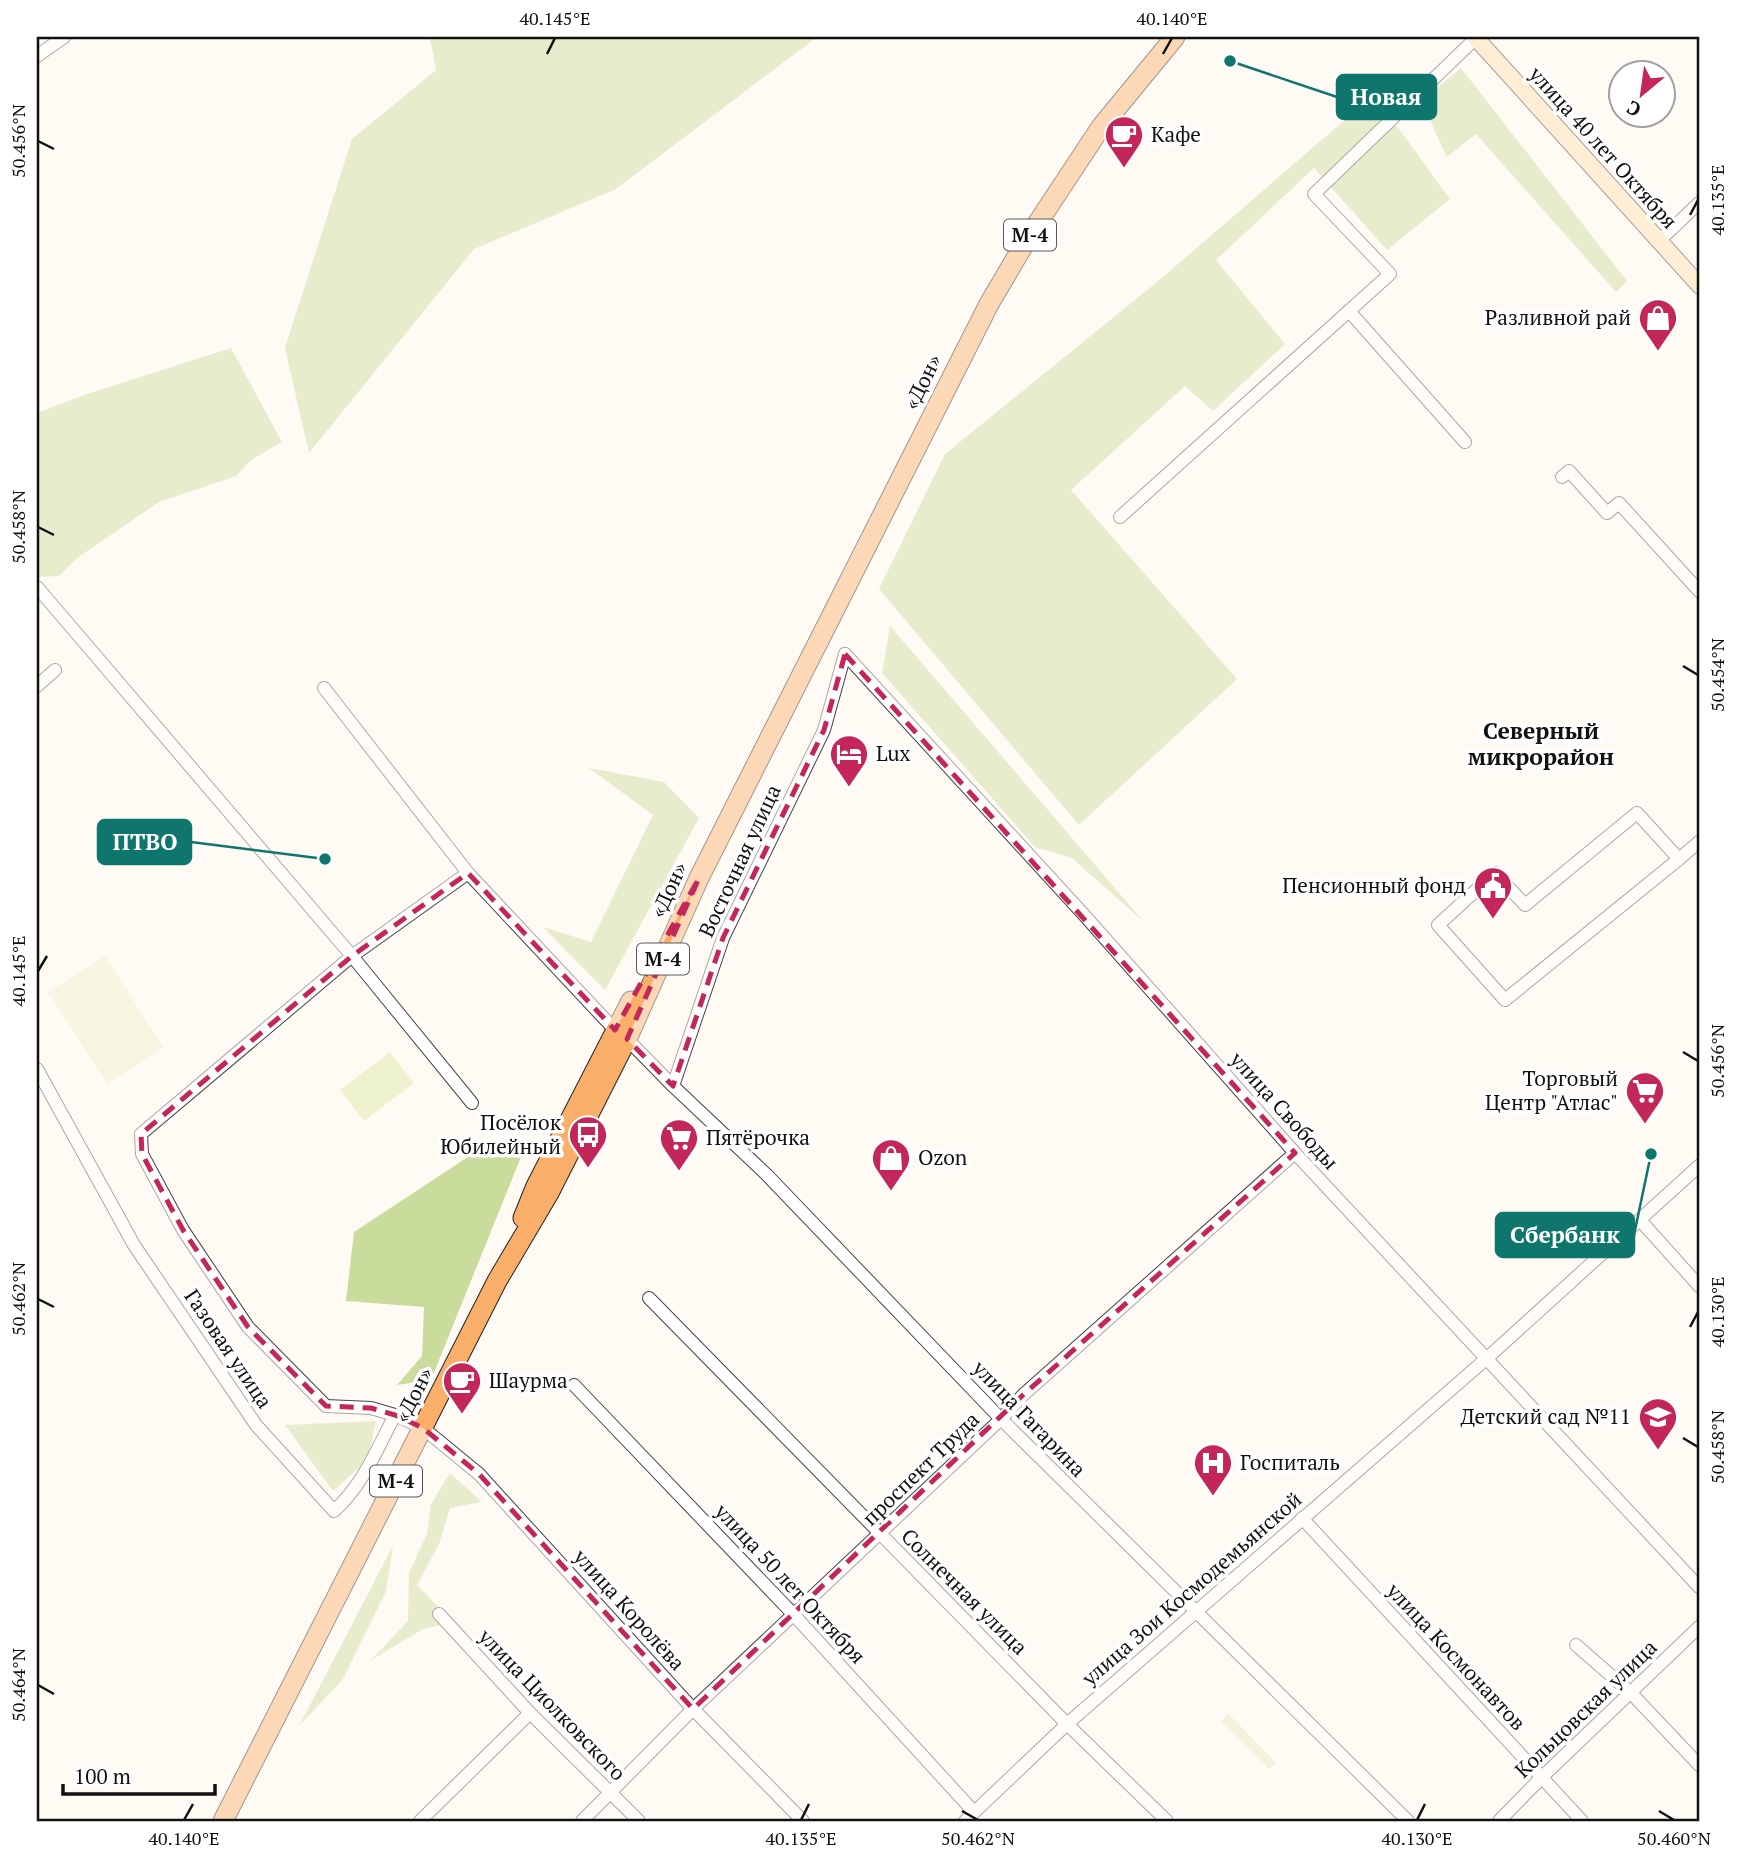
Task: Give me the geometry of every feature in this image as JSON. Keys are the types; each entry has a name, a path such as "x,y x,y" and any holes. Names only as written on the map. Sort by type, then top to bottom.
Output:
{"main road":[{"name":"«Дон»","path":"223,1821 497,1281 536,1186 621,1034 989,304 1029,236 1101,127 1175,37"}],"street":[{"path":"37,56 64,37"},
{"path":"1120,517 1390,274 1314,194 1481,40"},
{"name":"улица 40 лет Октября","path":"1481,40 1700,286"},
{"path":"1659,241 1700,202"},
{"path":"1349,311 1465,442"},
{"path":"1562,477 1569,471 1607,513 1619,503 1700,592"},
{"path":"37,587 352,956 472,1103"},
{"name":"Восточная улица","path":"673,1086 723,938 824,730 845,654"},
{"name":"улица Свободы","path":"845,654 1085,916 1295,1153 1700,1588"},
{"path":"37,686 55,670"},
{"name":"улица Гагарина","path":"324,688 468,873 621,1034 758,1166 1001,1419 1408,1821"},
{"path":"1679,859 1637,814 1525,905 1494,873 1438,925 1505,999 1679,859 1700,841"},
{"path":"423,1428 371,1408 326,1406 248,1327 183,1230 142,1154 141,1134 352,956 468,873"},
{"name":"Газовая улица","path":"37,1069 142,1256 256,1425 334,1511 359,1485 395,1415"},
{"name":"проспект Труда","path":"582,1821 693,1709 1001,1419 1023,1395 1295,1153"},
{"name":"улица Зои Космодемьянской","path":"970,1817 1067,1724 1486,1359 1700,1166"},
{"path":"1640,1220 1700,1287"},
{"name":"Солнечная улица","path":"649,1298 1067,1724 1167,1821"},
{"name":"улица 50 лет Октября","path":"574,1385 794,1615 970,1817"},
{"name":"улица Королёва","path":"423,1428 479,1474 693,1709 803,1821"},
{"name":"улица Космонавтов","path":"1302,1518 1582,1821"},
{"name":"улица Циолковского","path":"439,1614 530,1713 639,1821"},
{"name":"Кольцовская улица","path":"1499,1821 1700,1626"},
{"path":"1576,1645 1631,1693 1700,1766"},
{"path":"421,1821 530,1713"}],"highlighted area":[{"path":"845,654 1295,1153 1023,1395 693,1709 479,1474 423,1428 395,1415 371,1408 326,1406 248,1327 183,1230 142,1154 141,1134 352,956 468,873 615,1030 699,878 627,1039 673,1086 723,938 824,730"}],"green space":[{"path":"430,37 817,37 616,189 474,249 309,453 285,348 352,139 436,70"},
{"path":"1461,68 1627,281 1616,292 1476,134 1447,157 1421,101"},
{"path":"1374,95 1450,199 1387,250 1314,168 1216,260 1285,344 1213,411 1185,386 1071,490 1237,679 1079,825 879,589 945,454 1157,282"},
{"path":"231,348 282,442 251,460 236,476 159,502 77,558 59,576 37,577 37,413 87,394"},
{"path":"890,626 1144,922 1072,858 1035,847 882,673"},
{"path":"589,768 664,782 699,818 605,990 543,927 591,942 653,815"},
{"path":"105,956 164,1048 107,1084 48,992"},
{"path":"390,1052 414,1083 364,1121 340,1090"},
{"path":"525,1147 431,1380 397,1385 422,1356 424,1307 346,1301 354,1232 480,1149"},
{"path":"376,1421 368,1460 333,1491 285,1425"},
{"path":"450,1473 482,1502 450,1508 439,1544 417,1585 453,1622 423,1629 371,1660 408,1621 409,1573 427,1534 431,1504"},
{"path":"393,1546 386,1591 343,1679 299,1726"},
{"path":"1228,1713 1276,1763 1269,1769 1221,1721"}],"place":[{"name":"Новая","path":"1230,61"},
{"name":"Кафе","path":"1124,169"},
{"name":"Разливной рай","path":"1658,352"},
{"name":"Lux","path":"849,788"},
{"name":"ПТВО","path":"325,859"},
{"name":"Пенсионный фонд","path":"1493,920"},
{"name":"Торговый Центр \"Атлас\"","path":"1645,1125"},
{"name":"Сбербанк","path":"1651,1154"},
{"name":"Посёлок Юбилейный","path":"588,1169"},
{"name":"Пятёрочка","path":"679,1172"},
{"name":"Ozon","path":"891,1192"},
{"name":"Шаурма","path":"462,1415"},
{"name":"Детский сад №11","path":"1658,1451"},
{"name":"Госпиталь","path":"1213,1497"}],"district":[{"name":"Северный микрорайон","path":"1541,744"}]}
